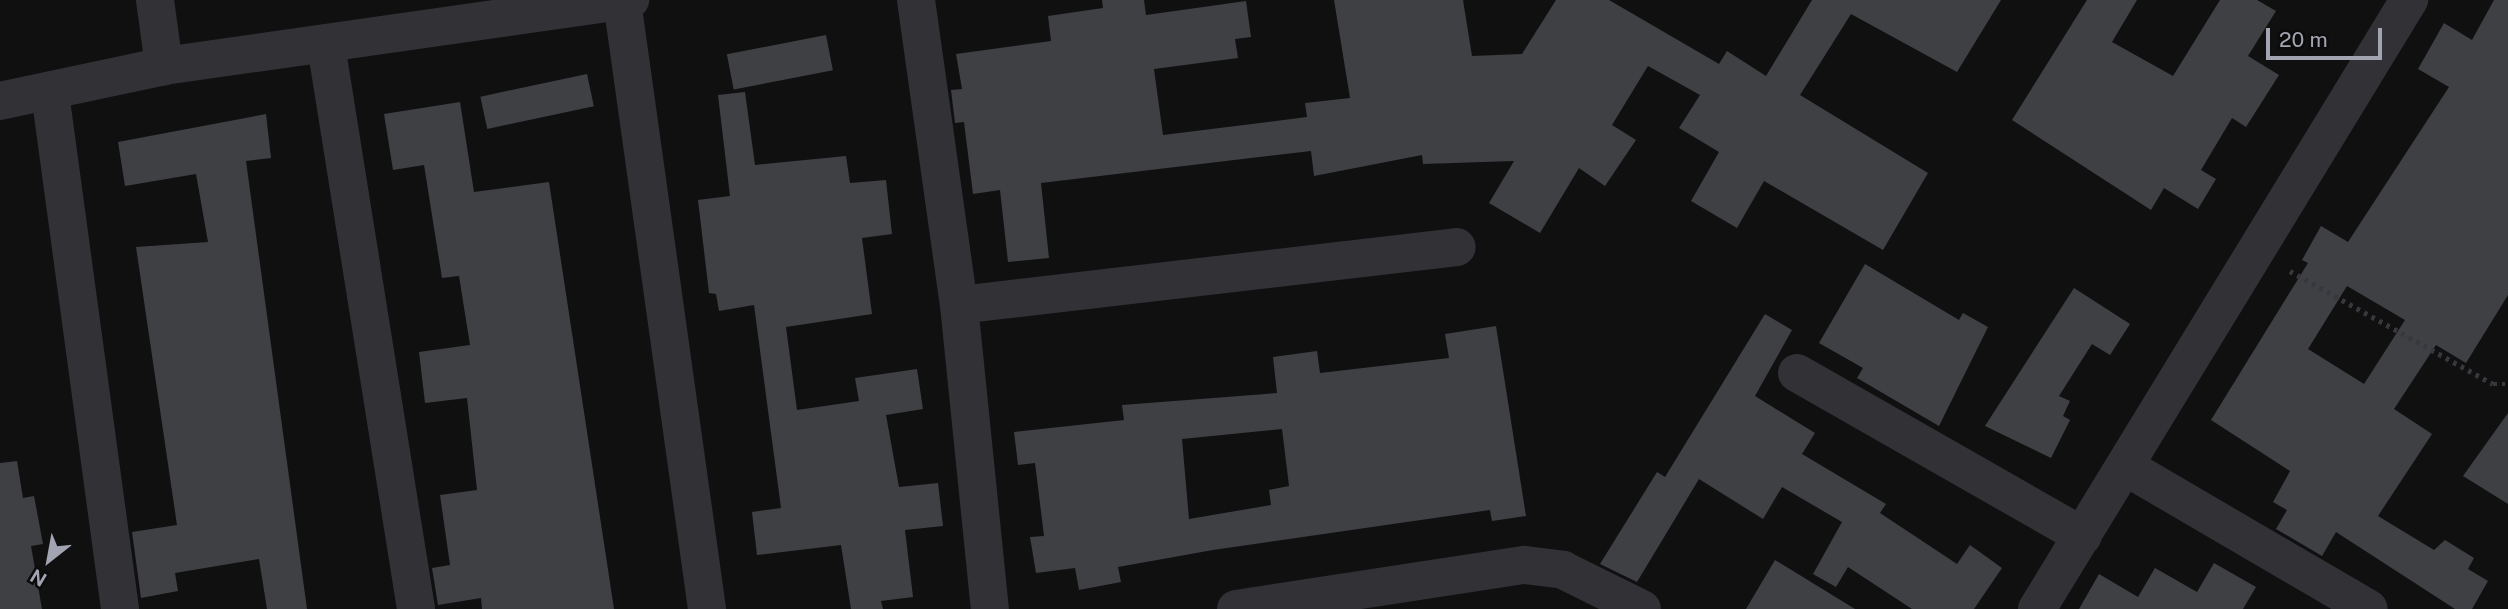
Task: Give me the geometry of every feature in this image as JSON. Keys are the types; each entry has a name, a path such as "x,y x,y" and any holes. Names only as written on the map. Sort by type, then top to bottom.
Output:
{"street":[{"path":"155,0 163,66"},
{"path":"916,0 959,305 990,609"},
{"path":"2037,609 2409,0"},
{"path":"0,101 50,93 163,66 626,1 707,609"},
{"path":"326,45 416,609"},
{"path":"50,93 120,609"},
{"path":"959,305 1457,247"},
{"path":"1797,373 2083,536"},
{"path":"2126,467 2369,609"},
{"path":"1236,609 1525,565 1563,570 1642,609"}],"path":[{"path":"2256,251 2493,384 2508,384"}],"building":[{"path":"1102,0 1144,0 1146,15 1246,1 1251,37 1235,39 1238,58 1154,69 1163,135 1307,117 1305,103 1350,98 1334,0 1463,0 1472,56 1522,54 1556,0 1609,0 1719,64 1727,51 1766,76 1812,0 2001,0 1957,72 1851,14 1800,95 1928,173 1883,250 1764,181 1737,228 1691,201 1719,152 1679,128 1700,95 1648,66 1612,125 1636,140 1605,186 1579,168 1540,233 1489,203 1514,161 1423,164 1422,155 1314,176 1311,151 1041,183 1049,258 1008,262 1000,190 973,194 964,122 955,123 951,90 962,89 956,54 1051,41 1048,16 1103,8"},
{"path":"2087,0 2137,0 2112,42 2173,76 2220,0 2257,0 2276,11 2248,56 2279,75 2246,127 2232,118 2201,170 2216,179 2198,209 2164,188 2151,210 2012,120"},
{"path":"2494,0 2508,0 2508,295 2466,363 2436,345 2394,409 2432,434 2378,516 2434,550 2445,540 2474,558 2468,569 2488,581 2472,609 2455,609 2336,532 2322,556 2276,529 2287,510 2273,502 2290,471 2211,420 2308,263 2302,260 2321,226 2348,242 2449,87 2418,69 2444,23 2472,40","holes":["2347,286 2405,320 2364,384 2308,349"]},
{"path":"826,35 833,70 734,90 727,54"},
{"path":"587,74 594,106 487,129 480,97"},
{"path":"745,92 755,165 846,156 850,183 886,180 892,234 862,238 872,314 786,327 797,410 859,401 855,378 917,369 923,409 886,415 899,487 938,483 943,526 905,530 913,597 881,601 883,609 851,609 841,545 757,555 752,512 781,508 754,305 719,311 716,294 709,293 698,200 730,196 718,95"},
{"path":"460,102 474,192 549,182 614,609 482,609 481,598 438,605 432,568 450,565 440,495 477,490 467,398 425,403 419,352 470,345 459,276 442,278 424,165 393,170 384,114"},
{"path":"266,114 271,158 246,161 307,609 267,609 259,559 175,573 178,591 141,598 132,532 177,525 136,247 208,242 196,174 125,186 118,142"},
{"path":"1865,264 1959,320 1963,313 1988,327 1939,426 1857,378 1863,368 1819,343"},
{"path":"2074,288 2130,324 2110,355 2092,344 2059,396 2070,401 2063,416 2070,420 2051,458 1985,426"},
{"path":"1765,314 1792,330 1755,396 1815,433 1802,454 1886,504 1880,513 1957,564 1970,545 2002,568 1974,609 1912,609 1848,567 1836,587 1813,574 1842,522 1782,487 1763,519 1699,479 1637,582 1600,564 1657,472 1665,477"},
{"path":"1496,326 1526,516 1492,521 1490,510 1213,550 1118,567 1121,582 1079,590 1075,568 1036,573 1030,537 1044,536 1035,463 1018,465 1014,432 1124,420 1122,405 1277,393 1273,357 1317,351 1320,373 1449,358 1445,334","holes":["1282,429 1289,486 1269,490 1271,505 1189,519 1182,439"]},
{"path":"2508,413 2508,504 2463,476"},
{"path":"17,461 23,498 34,496 43,544 31,546 42,609 0,609 0,463"},
{"path":"1775,560 1855,609 1746,609"},
{"path":"2214,563 2256,587 2243,609 2079,609 2099,574 2138,597 2155,568 2197,592"}]}
